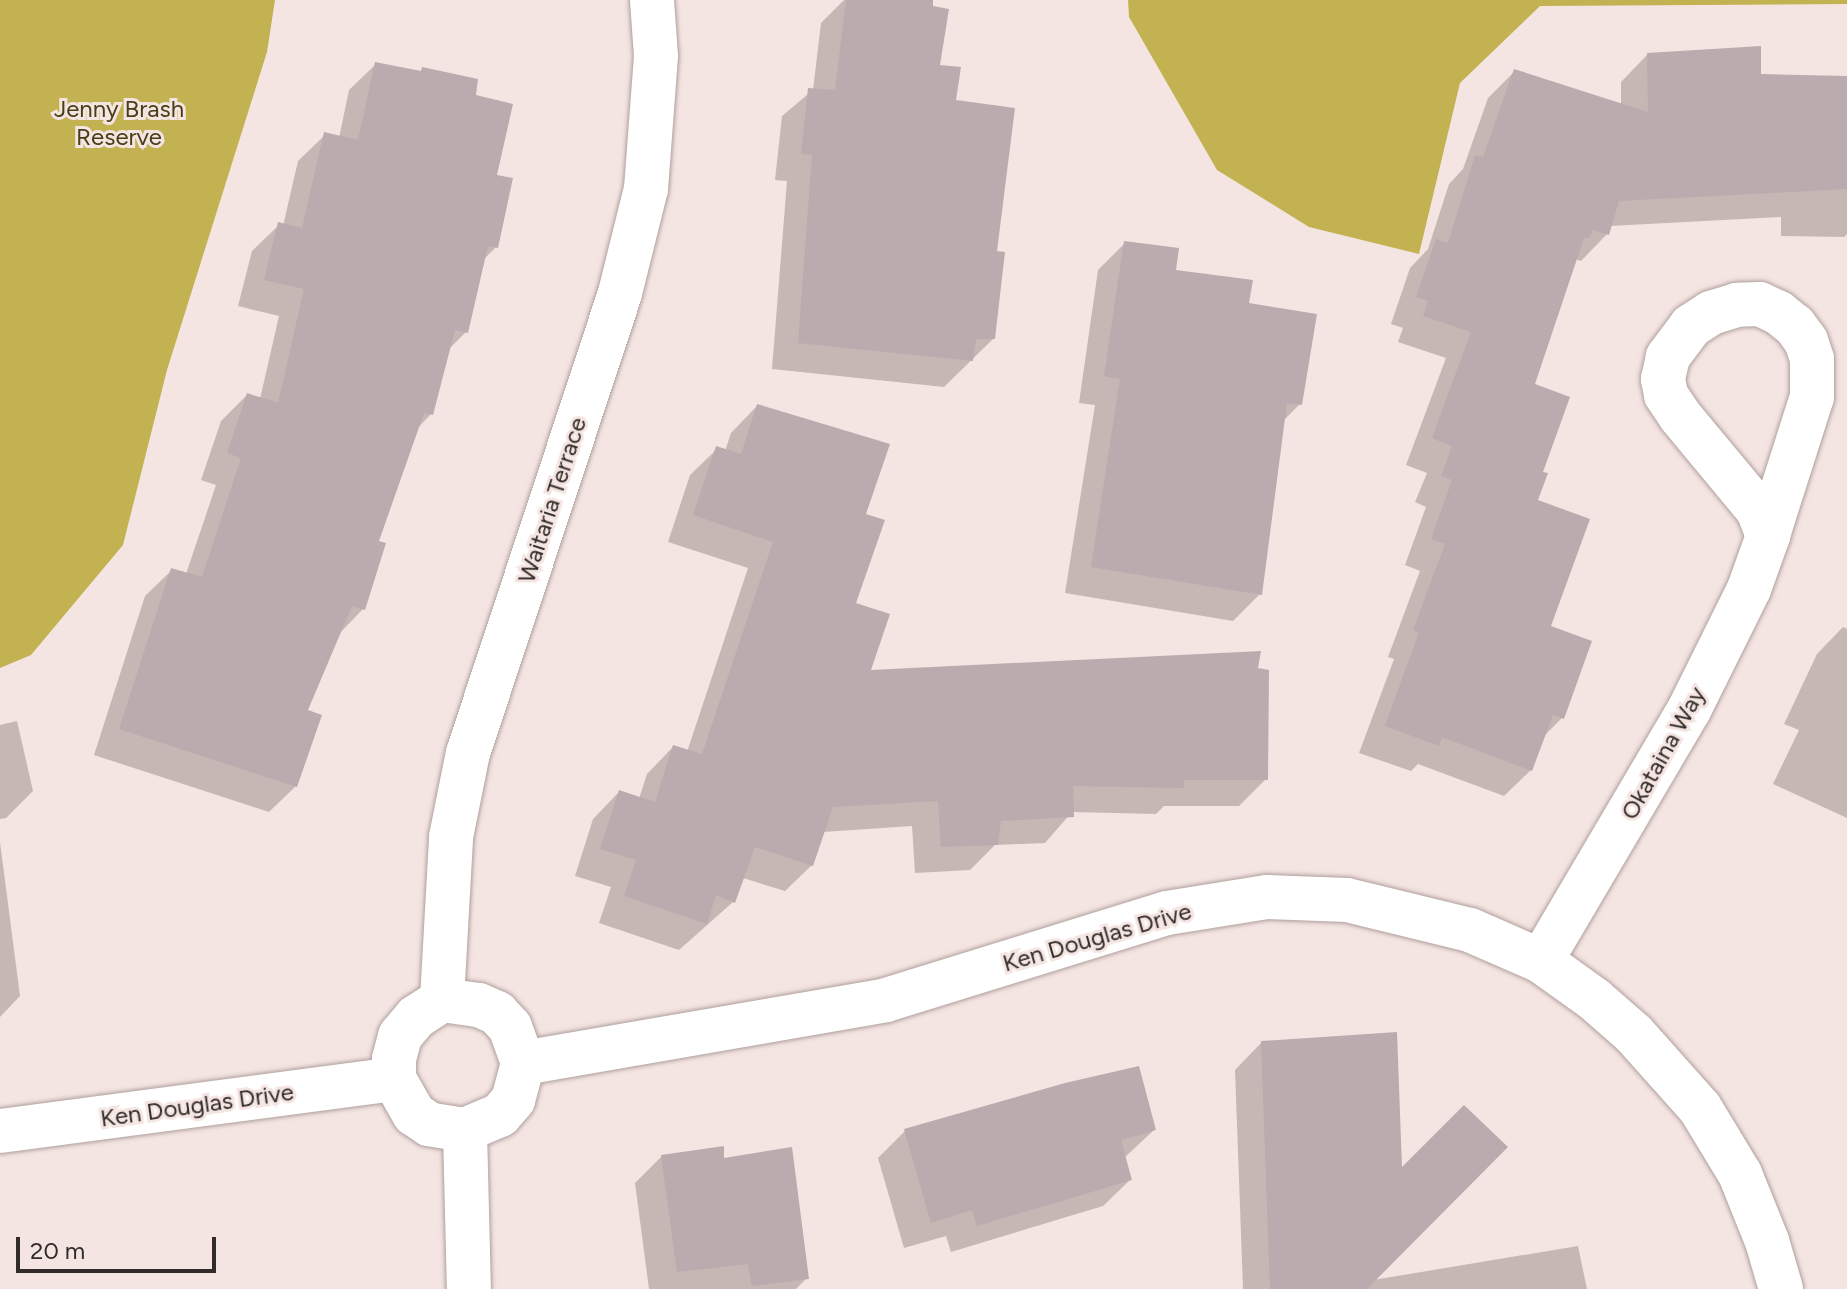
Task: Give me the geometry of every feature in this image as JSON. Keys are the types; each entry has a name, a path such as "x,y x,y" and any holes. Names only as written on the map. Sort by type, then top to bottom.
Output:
{"street":[{"name":"Waitaria Terrace","path":"442,1000 451,837 468,753 620,293 646,189 656,56 652,0"},
{"name":"Okataina Way","path":"1541,961 1689,710 1749,589 1768,536 1812,397 1812,359 1806,341 1779,313 1760,304 1737,305 1711,313 1691,326 1672,350 1663,379 1666,395 1680,416 1758,510 1768,536"},
{"name":"Ken Douglas Drive","path":"523,1063 886,1000 1167,913 1267,897 1347,900 1470,930 1541,961 1634,1034 1700,1108 1740,1174 1767,1241 1781,1289"},
{"path":"442,1000 479,1005 497,1013 510,1027 523,1063 513,1100 500,1115 465,1130 429,1124 414,1114 394,1079 394,1059 400,1036 416,1017 442,1000"},
{"name":"Ken Douglas Drive","path":"0,1131 394,1079"},
{"path":"465,1130 469,1289"}],"green space":[{"name":"Jenny Brash Reserve","path":"0,0 275,0 267,52 167,370 123,545 31,655 0,668"},
{"path":"1128,0 1847,0 1847,4 1540,6 1460,83 1419,254 1309,227 1217,170 1129,17"}],"building":[{"path":"846,0 933,0 933,6 949,9 940,65 961,67 956,100 1015,108 997,251 1005,252 995,339 976,339 973,361 798,343 812,155 801,154 808,88 835,90"},
{"path":"1761,46 1761,74 1847,76 1847,189 1619,201 1609,235 1593,230 1589,238 1584,238 1535,384 1570,397 1543,472 1548,473 1538,500 1590,519 1551,626 1592,641 1564,719 1553,715 1532,771 1442,737 1439,746 1385,726 1419,632 1413,630 1445,544 1431,539 1452,480 1441,476 1452,446 1432,438 1471,332 1423,316 1428,301 1416,297 1436,239 1448,243 1475,155 1483,157 1514,69 1648,112 1647,53"},
{"path":"375,62 421,71 422,67 478,79 476,95 513,104 497,175 513,178 498,248 488,246 468,333 455,330 433,415 424,413 379,541 386,543 365,610 352,606 308,710 322,715 297,787 119,729 171,568 202,577 241,458 227,453 247,393 278,403 304,289 264,280 278,222 302,228 324,132 358,140"},
{"path":"1124,241 1179,248 1176,270 1253,280 1249,303 1317,314 1302,405 1287,403 1262,595 1091,567 1120,379 1104,376"},
{"path":"757,404 890,444 866,514 885,520 856,603 890,614 871,670 1261,651 1258,668 1269,670 1268,780 1184,780 1184,788 1073,786 1074,817 1001,821 998,845 941,847 938,801 833,807 813,866 755,847 735,903 716,895 707,924 624,896 636,860 600,849 619,790 655,802 673,745 702,754 773,542 693,515 716,446 741,454"},
{"path":"1397,1032 1402,1167 1464,1105 1508,1147 1367,1289 1270,1289 1261,1041"},
{"path":"1139,1066 1156,1130 1121,1140 1132,1180 977,1226 972,1210 931,1223 904,1129 1065,1083"},
{"path":"724,1146 724,1158 792,1147 809,1279 752,1286 748,1264 677,1272 661,1155"}]}
